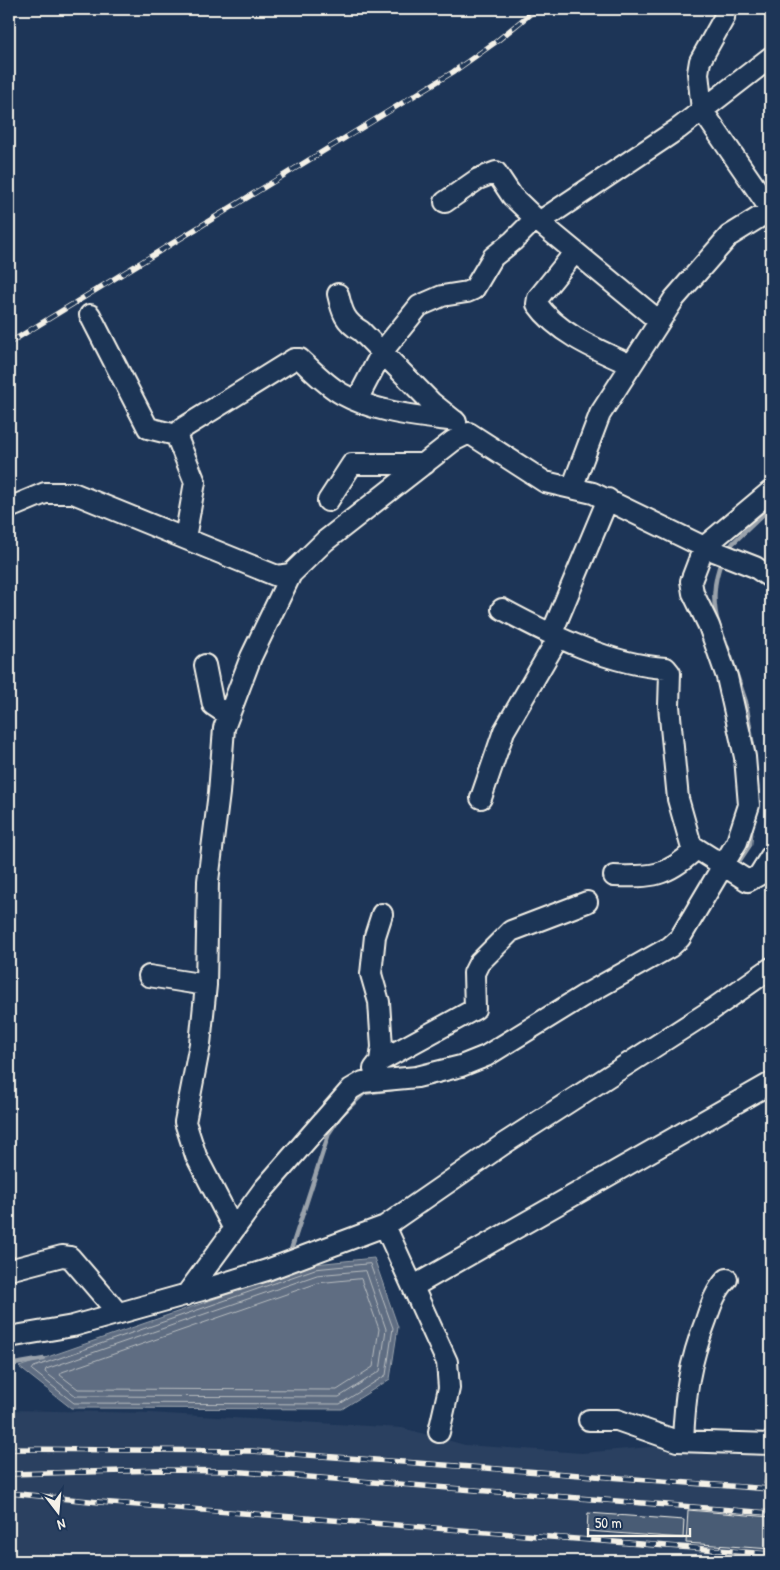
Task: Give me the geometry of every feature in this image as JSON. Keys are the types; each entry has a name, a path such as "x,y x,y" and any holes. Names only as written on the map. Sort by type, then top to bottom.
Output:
{"street":[{"path":"572,488 600,414 659,321 691,276 729,236 771,210 702,110 698,73 700,61 724,18 725,9"},
{"path":"357,400 382,352 419,306 442,296 474,289 493,257 537,220 678,129 771,57"},
{"path":"444,202 478,179 496,172 512,196 537,220 659,321"},
{"path":"575,252 538,298 537,304 543,313 586,345 631,365"},
{"path":"338,294 343,316 382,352 431,402 462,427 545,482 608,499 710,549 756,567 771,578"},
{"path":"90,315 148,428 176,435"},
{"path":"176,435 183,428 294,359 300,359 340,393 357,400 391,412 462,427"},
{"path":"234,1229 196,1156 185,1122 199,1056 206,985 208,881 219,793 224,728 251,657 291,574 325,541 453,441 462,427"},
{"path":"176,435 195,482 185,538"},
{"path":"328,500 352,464 425,464"},
{"path":"363,1082 417,1077 461,1066 486,1056 583,996 670,946 680,938 730,871 749,805 748,787 740,729 727,677 709,626 693,593 691,581 710,549 771,491"},
{"path":"9,508 46,493 73,492 277,576 291,574"},
{"path":"481,798 504,731 555,636 608,499"},
{"path":"502,609 555,636 600,654 654,668 666,668 670,674 669,706 678,800 691,845 696,850 748,881 759,875 771,856"},
{"path":"205,664 213,705 228,715"},
{"path":"614,876 639,877 666,872 678,867 696,850"},
{"path":"186,1295 263,1190 343,1098 363,1082 380,1061 475,1009 474,973 480,963 511,931 587,902"},
{"path":"380,1061 382,1046 379,1002 376,997 371,974 375,936 382,914"},
{"path":"10,1334 73,1326 186,1295 267,1270 385,1226 505,1142 710,1010 771,968"},
{"path":"149,976 206,985"},
{"path":"414,1286 771,1083"},
{"path":"385,1226 447,1362 449,1388 439,1432"},
{"path":"9,1270 62,1256 70,1257 118,1314"},
{"path":"683,1441 684,1401 691,1361 714,1296 727,1279"},
{"path":"590,1420 617,1420 683,1441 771,1444"}],"shaded area":[{"path":"9,1410 150,1413 402,1428 465,1445 582,1453 706,1442 771,1446 771,1561 9,1561"}],"water":[{"path":"374,1258 398,1327 390,1379 342,1409 71,1408 19,1367 315,1264"}],"building":[{"path":"767,1460 771,1460 771,1485 764,1484"},
{"path":"688,1510 771,1517 771,1549 686,1543"},
{"path":"588,1513 684,1520 683,1538 587,1531"}],"waterway":[{"path":"727,551 771,507"},
{"path":"719,626 715,610 714,593 722,560"},
{"path":"725,640 746,702 754,753"},
{"path":"736,866 750,845 752,823"},
{"path":"289,1256 329,1133 341,1115 364,1093 393,1089"},
{"path":"9,1365 44,1359"}],"railway":[{"path":"9,343 453,72 497,41 536,9"},
{"path":"9,1449 252,1451 771,1489"},
{"path":"9,1474 162,1470 231,1471 771,1513"},
{"path":"9,1493 99,1502 771,1554"}]}
